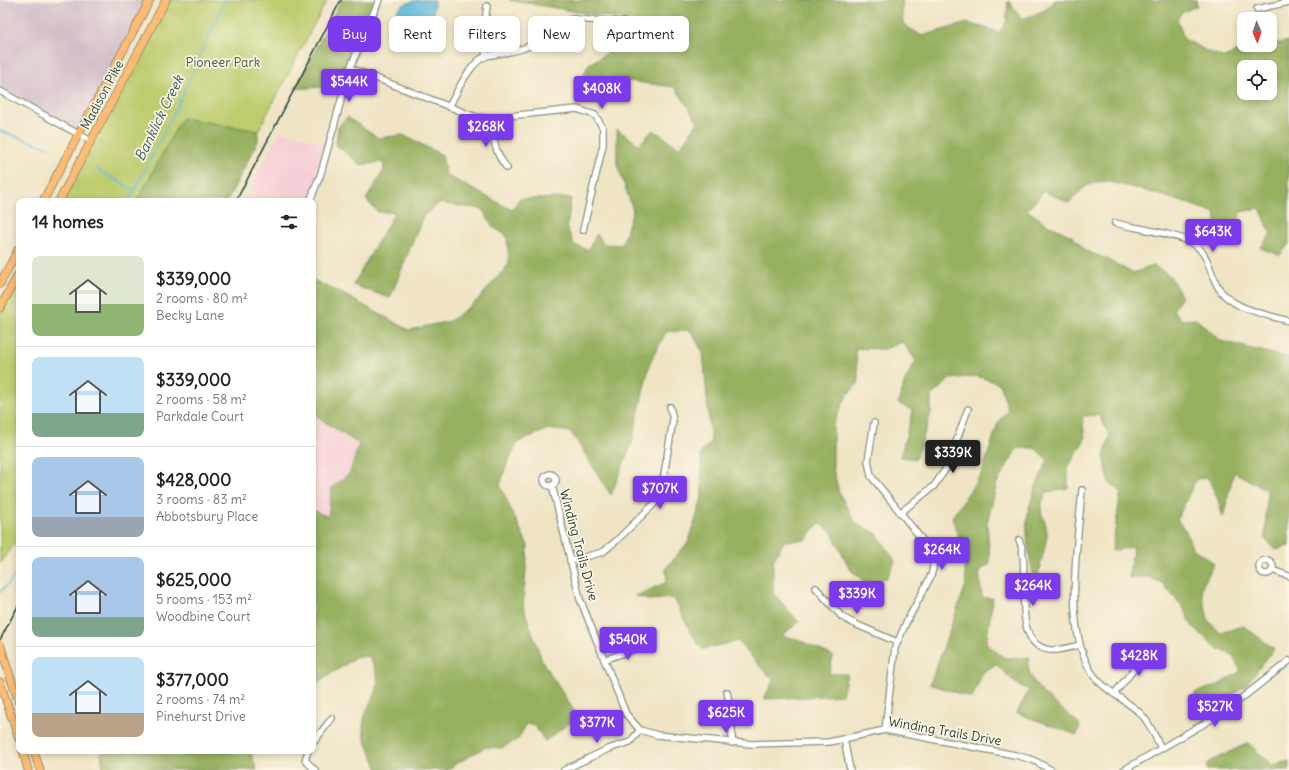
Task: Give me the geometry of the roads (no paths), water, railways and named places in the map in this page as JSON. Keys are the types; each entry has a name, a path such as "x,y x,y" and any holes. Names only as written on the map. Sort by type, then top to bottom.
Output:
{"main road":[{"name":"Madison Pike","path":"45,198 150,0"},
{"name":"Madison Pike","path":"61,198 166,0"},
{"path":"0,284 16,254"},
{"path":"0,308 16,279"},
{"path":"0,644 16,694"},
{"path":"1,685 16,730"},
{"path":"24,754 28,770"},
{"path":"35,754 40,770"}],"street":[{"path":"311,198 321,173 350,68 379,0"},
{"path":"1257,9 1289,2"},
{"path":"486,56 483,36 487,6"},
{"path":"449,107 471,68 478,60 486,56 509,54 528,47 546,38 565,21 572,19 593,20"},
{"path":"350,68 476,117 492,118 577,108 591,113 600,121 603,128 603,145 583,230"},
{"path":"0,91 90,141"},
{"path":"492,118 495,150 498,157 507,168"},
{"path":"1115,223 1188,241 1199,249 1205,256 1216,284 1227,298 1248,308 1289,321"},
{"path":"570,561 603,552 622,536 655,502 660,494 663,481 673,420 670,407"},
{"path":"900,513 938,480 947,467 968,409"},
{"path":"874,423 868,457 870,471 874,481 928,547 934,560 933,571 930,578 897,642 891,668 885,730"},
{"name":"Winding Trails Drive","path":"552,485 580,599 626,714 640,730 657,735 732,743 811,744 844,739 885,730 1015,755 1033,760 1051,770"},
{"path":"1082,490 1074,566 1077,631 1080,646 1094,676 1114,694 1143,716 1161,748"},
{"path":"1019,540 1023,551 1024,616 1031,638 1038,646 1048,650 1080,646"},
{"path":"1272,570 1289,576"},
{"path":"816,588 842,617 897,642"},
{"path":"604,660 646,645"},
{"path":"1114,694 1139,663 1159,653"},
{"path":"1124,770 1224,712 1289,661"},
{"path":"727,692 732,716 732,743"},
{"path":"316,739 332,718"},
{"path":"564,770 608,749 630,742 640,730"},
{"path":"844,739 850,770"},
{"path":"307,754 305,760 315,770"}],"water":[{"path":"420,0 434,0 432,16 393,16 400,7"},
{"path":"389,26 389,41 386,34"}],"waterway":[{"name":"Banklick Creek","path":"131,198 176,109 225,0"},
{"path":"0,131 47,147"},
{"path":"96,169 134,190"},
{"name":"Banklick Creek","path":"0,592 11,581 16,572"}],"railway":[{"path":"238,198 341,0"},
{"path":"0,640 16,610"}],"park label":[{"name":"Pioneer Park","path":"223,62"}]}
